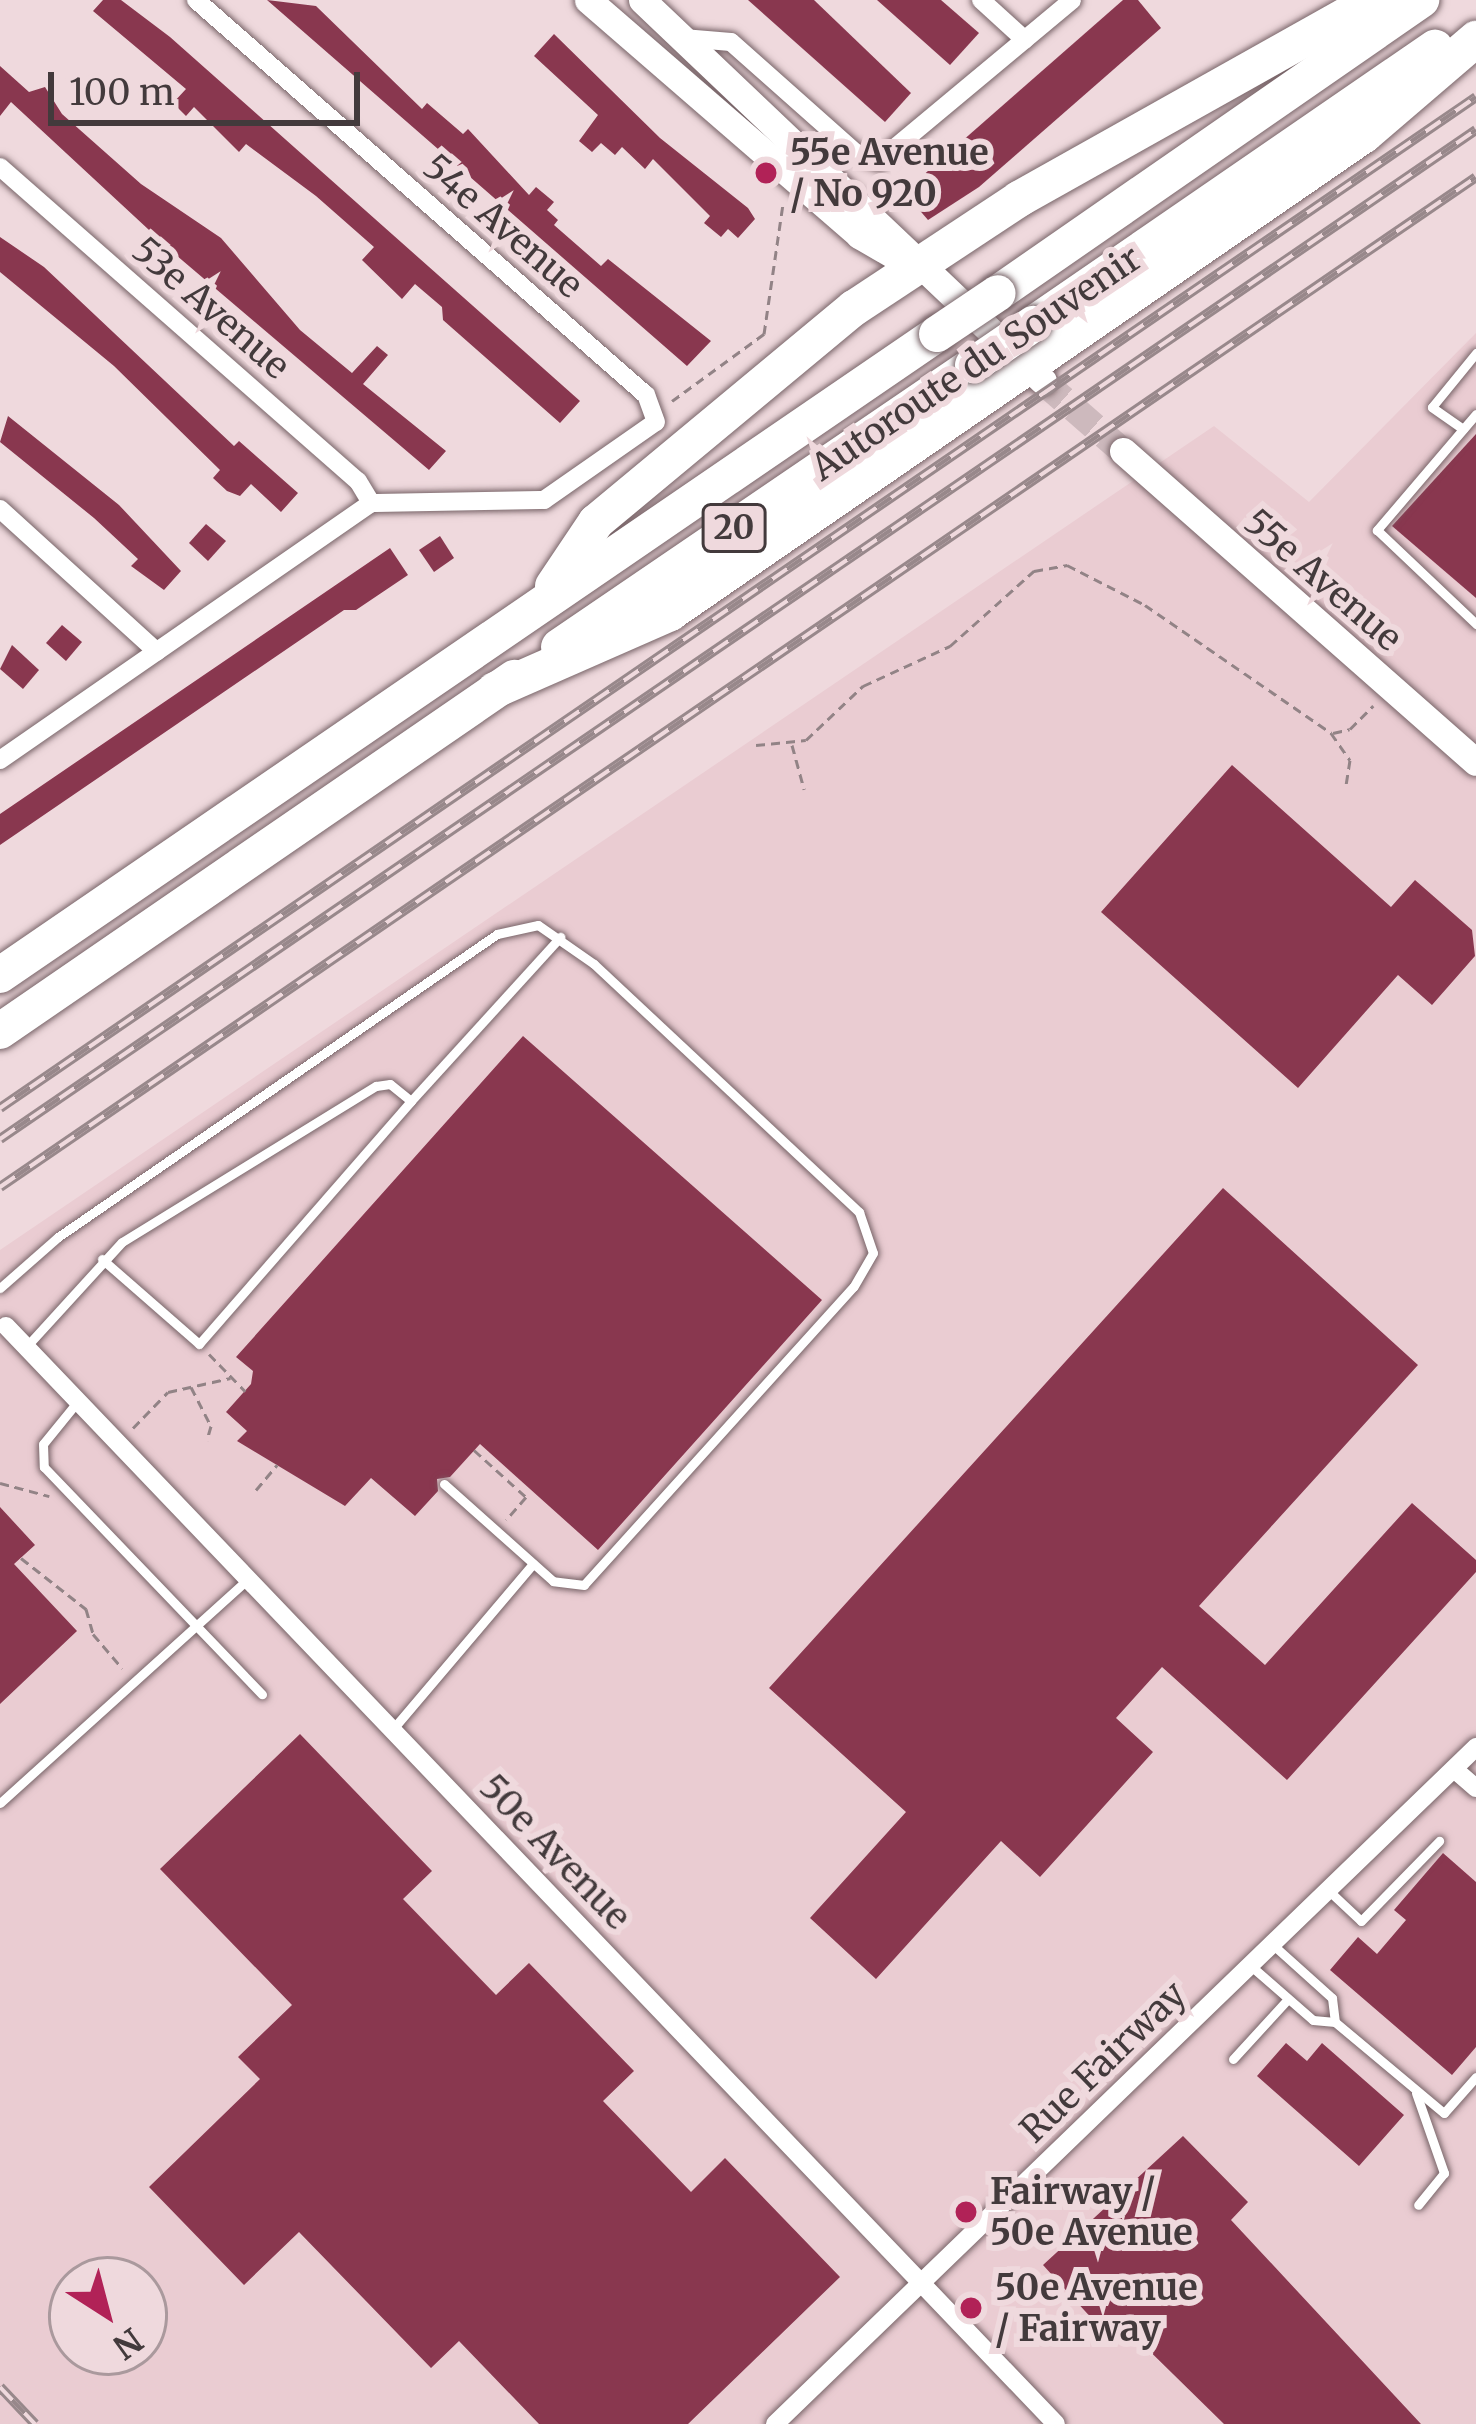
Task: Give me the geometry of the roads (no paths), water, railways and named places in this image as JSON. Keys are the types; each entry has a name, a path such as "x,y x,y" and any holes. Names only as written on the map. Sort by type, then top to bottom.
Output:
{"highway":[{"path":"541,605 596,522 784,362 914,267 1069,170 1373,0"},
{"name":"Autoroute du Souvenir","path":"0,975 1421,0"},
{"name":"Autoroute du Souvenir","path":"0,1030 1476,19"},
{"path":"496,690 646,628 1034,374 1364,135 1476,39"}],"street":[{"name":"54e Avenue","path":"196,0 663,405 648,433 553,497 371,503"},
{"path":"588,0 859,235 914,267"},
{"path":"642,0 874,217 914,267 1034,374"},
{"path":"981,0 1025,40"},
{"path":"683,38 731,42 856,153 873,161 893,154 1072,0"},
{"name":"53e Avenue","path":"0,167 358,481 371,503"},
{"name":"55e Avenue","path":"1123,451 1476,762"},
{"path":"0,760 371,503"},
{"path":"0,509 157,652"},
{"name":"50e Avenue","path":"2,1325 1056,2424"},
{"name":"Rue Fairway","path":"775,2424 1476,1747"},
{"path":"1454,1769 1476,1789"}],"lane":[{"path":"709,105 729,82"},
{"path":"1463,429 1432,407 1476,352"},
{"path":"1476,414 1377,530 1476,623"},
{"path":"0,1288 58,1237 497,934 528,924 560,937 859,1212 874,1242 853,1287 595,1578 563,1586 444,1484"},
{"path":"102,1259 199,1344 560,937"},
{"path":"26,1347 102,1259 376,1086 390,1084 411,1101"},
{"path":"77,1400 44,1444 44,1468 262,1694"},
{"path":"392,1730 533,1564"},
{"path":"0,1803 117,1692 136,1683 248,1580"},
{"path":"1328,1890 1360,1921 1439,1841"},
{"path":"1273,1944 1332,1998 1335,2022"},
{"path":"1250,1966 1313,2020 1335,2022 1444,2113 1476,2077"},
{"path":"1233,2059 1288,1999"},
{"path":"1414,2088 1444,2173 1418,2205"}],"tunnel":[{"path":"1043,381 1123,451"}],"railway":[{"path":"0,1108 1476,97"},
{"path":"0,1139 1476,130"},
{"path":"0,1187 1476,177"},
{"path":"0,2387 35,2424"}],"place":[{"name":"55e Avenue / No 920","path":"766,173"},
{"name":"Fairway / 50e Avenue","path":"966,2212"},
{"name":"50e Avenue / Fairway","path":"971,2308"}]}
